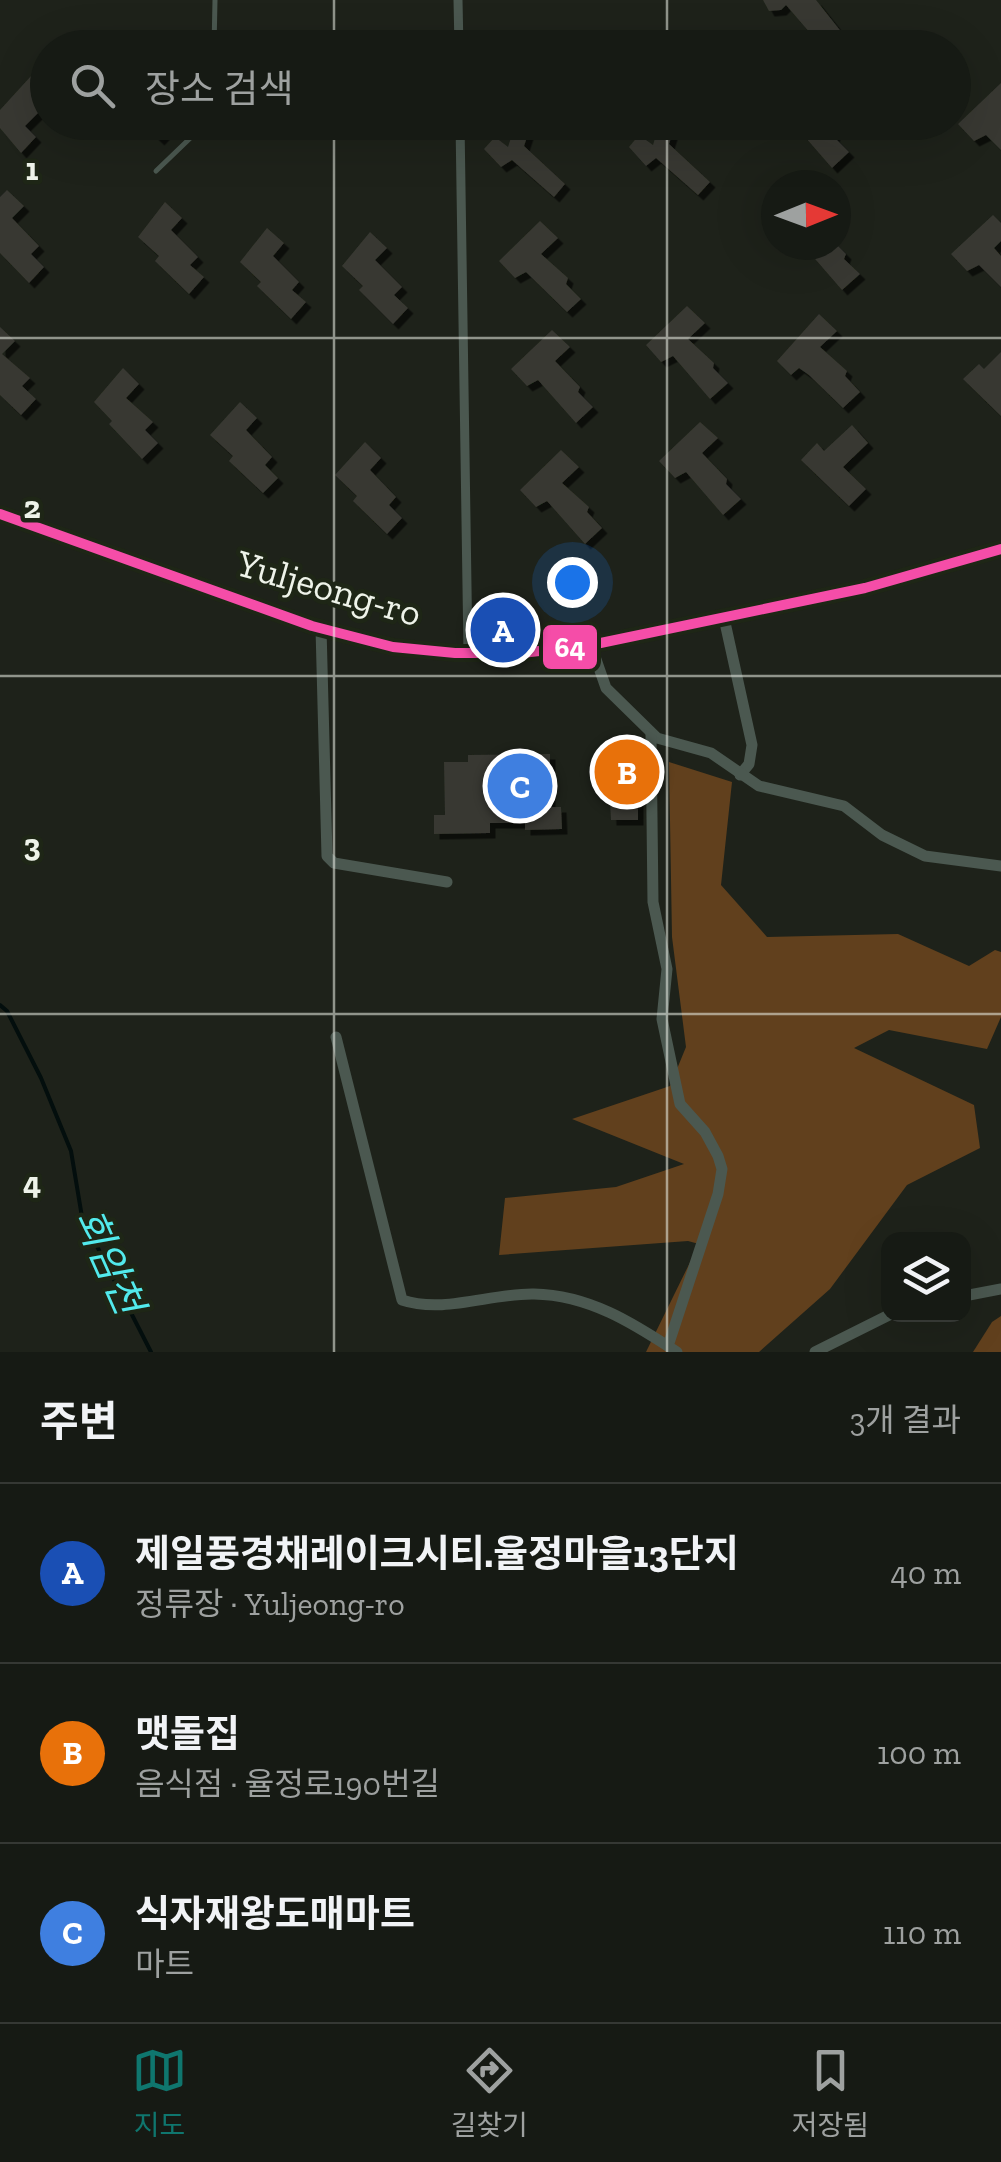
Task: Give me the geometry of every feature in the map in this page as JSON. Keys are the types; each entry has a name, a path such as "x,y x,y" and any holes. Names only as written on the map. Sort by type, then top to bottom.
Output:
{"main road":[{"name":"Yuljeong-ro","path":"0,514 321,628 393,647 468,653 522,654 591,645 865,588 1001,549"}],"street":[{"path":"458,0 459,30"},
{"path":"460,140 468,653"},
{"path":"724,618 752,745 748,764 740,775"},
{"path":"321,628 327,856 334,863 446,882"},
{"path":"591,645 606,688 651,734 711,753 740,775 776,792 844,806 882,835 926,856 1001,866"},
{"path":"336,1037 402,1300 421,1306 532,1294 586,1301 672,1349 722,1169 712,1142 680,1104 662,1020 667,969 653,902 651,734"},
{"path":"971,1295 1001,1289"},
{"path":"815,1352 881,1319"}],"lane":[{"path":"214,30 215,0"},
{"path":"156,171 188,140"}],"shaded area":[{"path":"669,762 732,782 721,885 767,937 898,934 969,966 995,950 1001,952 1001,1017 987,1049 889,1030 854,1048 974,1105 980,1148 907,1185 830,1289 759,1352 646,1352 699,1244 688,1241 499,1255 505,1198 616,1187 684,1164 572,1119 670,1086 686,1047 672,937"},
{"path":"1001,1316 1001,1352 973,1352 992,1322"}],"building":[{"path":"763,0 816,0 840,30 808,30 786,5 781,10 769,11"},
{"path":"30,77 30,121 25,126 33,140 21,153 0,128 0,110"},
{"path":"1001,83 1001,150 986,135 974,141 971,138 971,112"},
{"path":"492,140 508,147 510,140 526,140 524,146 565,184 554,197 512,160 501,167 484,149"},
{"path":"635,140 653,145 655,140 670,140 669,144 710,182 698,195 656,158 646,166 629,147"},
{"path":"808,140 837,140 849,152 832,168"},
{"path":"7,190 24,206 12,218 39,246 31,254 44,267 29,283 0,253 0,197"},
{"path":"165,202 182,218 171,230 198,257 190,265 204,277 189,294 155,261 159,256 138,237"},
{"path":"993,215 1001,223 1001,241 994,248 1001,256 1001,287 979,265 967,271 951,254"},
{"path":"540,221 558,238 541,254 568,278 566,284 581,299 567,312 526,272 515,278 499,261"},
{"path":"267,228 284,243 273,256 299,282 292,290 306,302 291,319 257,286 261,282 240,262"},
{"path":"370,232 387,248 375,260 402,287 394,295 408,308 393,324 359,290 363,286 342,266"},
{"path":"816,260 845,260 860,274 842,290"},
{"path":"687,306 705,323 688,339 714,363 713,368 728,383 710,399 673,356 661,362 646,345"},
{"path":"819,314 837,331 820,347 847,371 845,376 860,392 843,408 809,375 799,368 791,375 777,361"},
{"path":"0,327 15,341 2,354 30,378 22,386 36,399 21,415 0,395"},
{"path":"552,330 570,347 555,361 593,407 576,423 538,380 527,386 511,369"},
{"path":"1001,352 1001,416 963,379 979,364 984,369"},
{"path":"123,368 139,384 126,398 153,422 145,430 158,443 142,459 94,402"},
{"path":"240,402 257,418 246,430 272,457 265,465 278,478 263,493 229,461 233,456 210,435"},
{"path":"700,422 718,438 702,453 741,499 723,515 686,472 675,478 659,461"},
{"path":"852,425 868,443 843,467 866,489 849,506 801,460 817,443 824,451"},
{"path":"365,442 381,458 370,470 396,497 389,505 402,518 387,534 353,501 357,496 335,475"},
{"path":"561,450 579,467 562,483 589,507 587,512 602,528 585,544 547,501 536,507 520,490"},
{"path":"617,747 627,747 628,757 638,757 638,820 611,820 610,801 617,801"},
{"path":"550,754 550,807 561,807 562,829 525,830 525,823 490,823 490,833 434,834 434,815 445,815 444,762 468,762 468,755"}],"waterway":[{"name":"회암천","path":"0,1005 7,1011 41,1078 71,1151 82,1217 151,1352"}],"transit line":[{"name":"64","path":"0,514 312,626 393,647 455,653 522,653 591,645 865,588 1001,549"}],"place":[{"name":"제일풍경채레이크시티.율정마을13단지","path":"503,630"},
{"name":"맷돌집","path":"627,772"},
{"name":"식자재왕도매마트","path":"520,786"}]}
